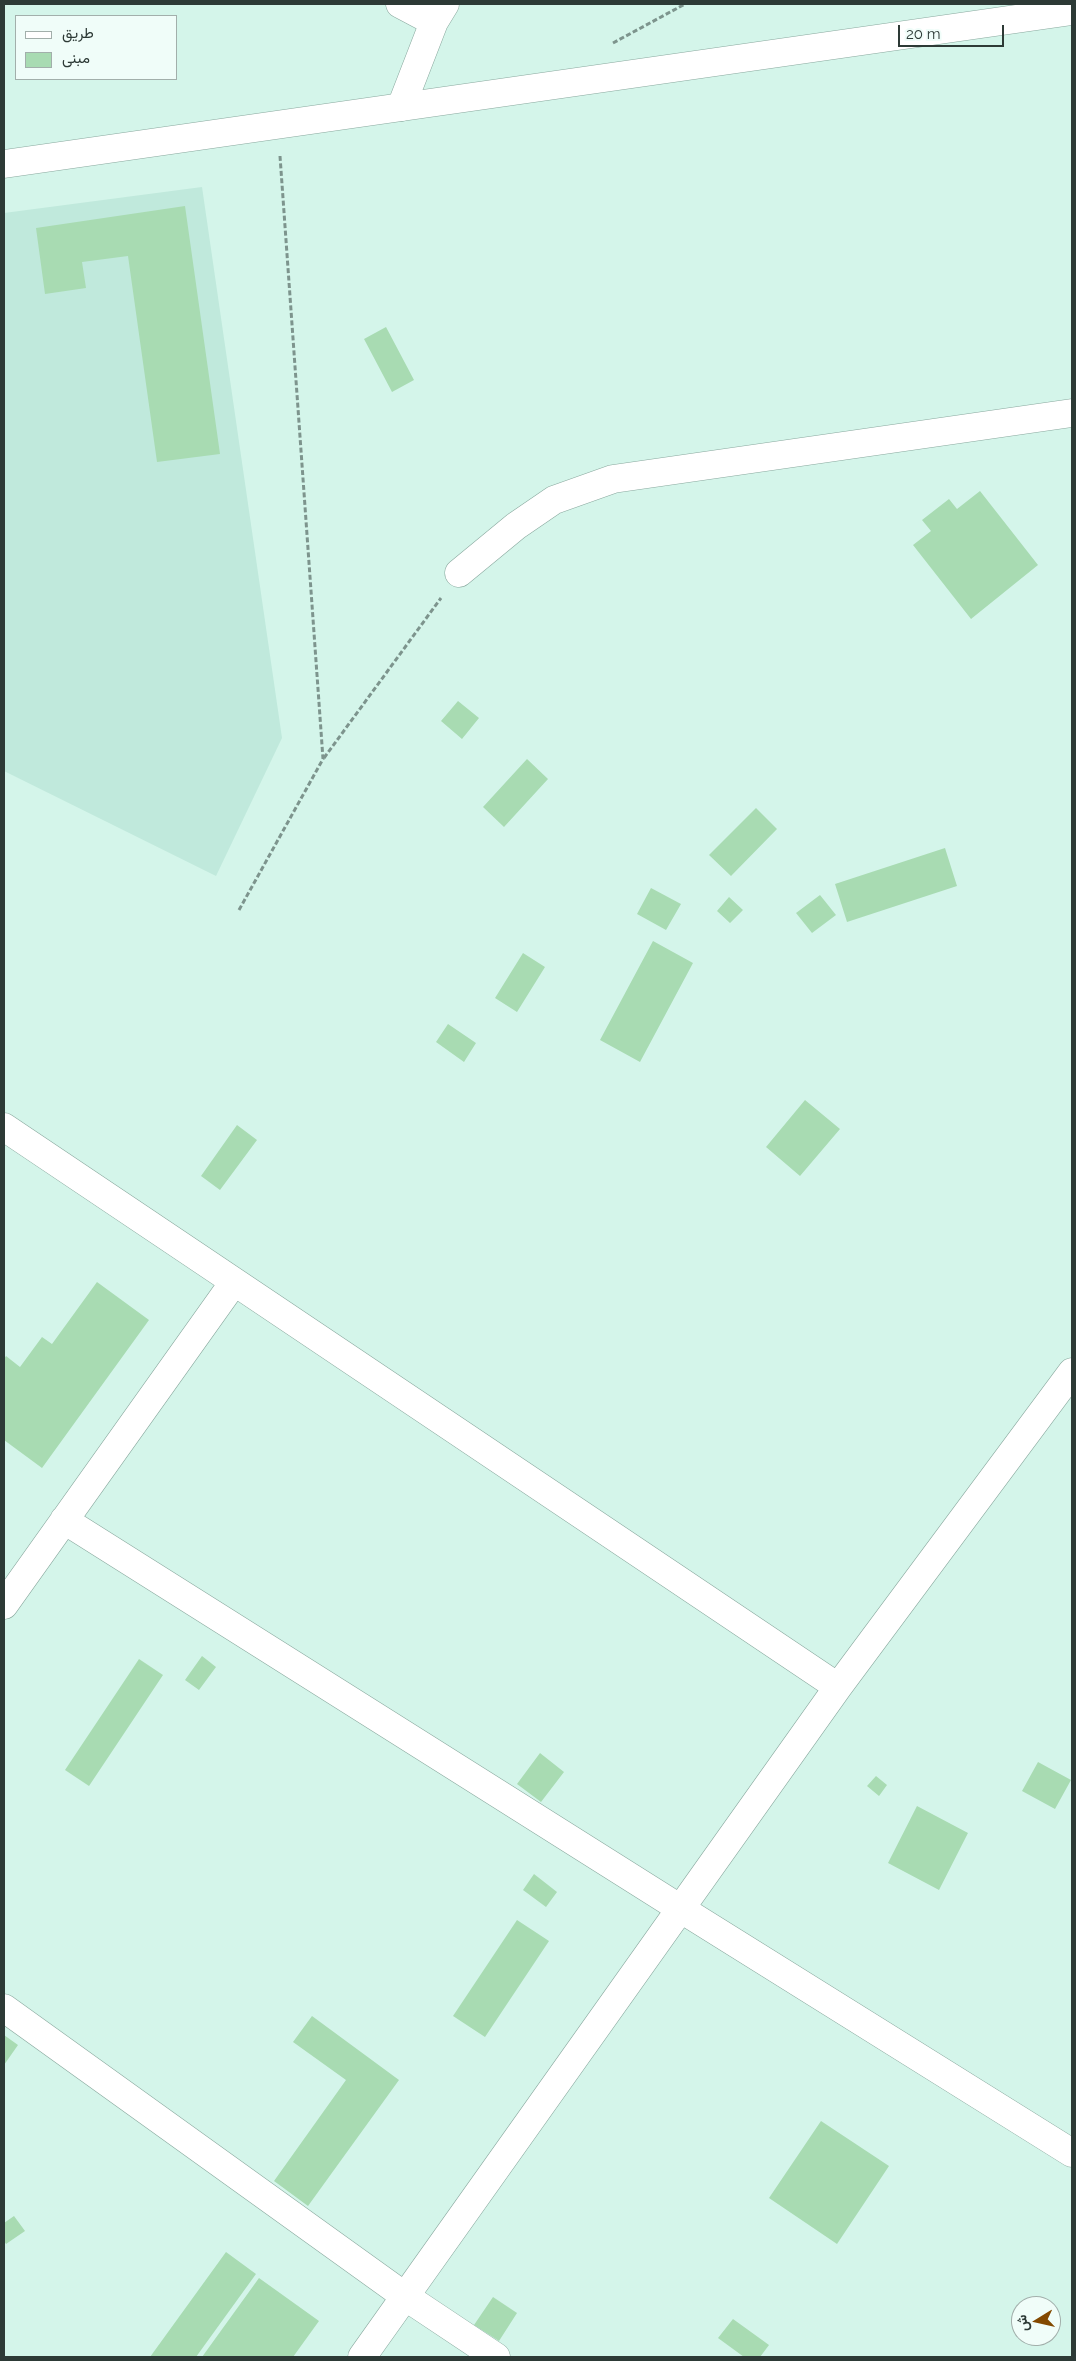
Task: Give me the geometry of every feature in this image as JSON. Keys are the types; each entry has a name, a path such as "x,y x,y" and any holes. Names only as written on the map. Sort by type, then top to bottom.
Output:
{"street":[{"path":"400,4 440,13 401,107"},
{"path":"4,164 1072,11"},
{"path":"459,573 516,526 554,500 612,479 1072,413"},
{"path":"4,1127 838,1687"},
{"path":"4,1605 234,1282"},
{"path":"362,2357 838,1687 1072,1372"},
{"path":"64,1520 1072,2153"},
{"path":"4,2008 406,2297 496,2357"}],"path":[{"path":"278,125 323,759"},
{"path":"239,910 323,759 459,573"}],"shaded area":[{"path":"202,187 282,738 216,876 4,771 4,213"}],"building":[{"path":"185,206 220,454 157,462 128,256 82,262 86,288 45,294 36,228"},
{"path":"386,327 414,380 392,392 364,339"},
{"path":"980,491 1038,565 971,619 913,545 931,531 922,520 949,499 957,509"},
{"path":"458,701 479,718 462,739 441,721"},
{"path":"527,759 548,779 504,827 483,807"},
{"path":"756,808 777,829 731,876 709,855"},
{"path":"945,848 957,886 847,922 835,884"},
{"path":"651,888 681,904 666,930 637,914"},
{"path":"820,895 836,915 812,933 796,913"},
{"path":"729,897 743,910 730,923 717,911"},
{"path":"653,941 693,963 640,1062 600,1040"},
{"path":"523,953 545,967 517,1012 495,998"},
{"path":"448,1024 476,1043 464,1062 436,1042"},
{"path":"805,1100 840,1129 800,1176 766,1147"},
{"path":"237,1125 257,1140 220,1190 201,1176"},
{"path":"97,1282 149,1320 42,1468 4,1440 4,1359 6,1356 20,1367 42,1337 52,1344"},
{"path":"202,1656 216,1667 199,1690 185,1680"},
{"path":"139,1659 163,1675 89,1786 65,1770"},
{"path":"540,1753 564,1772 541,1802 517,1784"},
{"path":"1038,1762 1071,1780 1055,1809 1022,1791"},
{"path":"876,1776 887,1785 879,1796 867,1786"},
{"path":"917,1806 968,1833 939,1890 888,1863"},
{"path":"534,1874 557,1892 546,1907 523,1890"},
{"path":"517,1920 549,1941 485,2037 453,2016"},
{"path":"312,2016 399,2080 308,2206 274,2181 346,2080 293,2042"},
{"path":"4,2035 18,2045 4,2065"},
{"path":"821,2121 889,2166 837,2244 769,2198"},
{"path":"14,2216 25,2231 6,2244 4,2241 4,2223"},
{"path":"226,2252 256,2274 196,2357 150,2357"},
{"path":"259,2278 319,2321 293,2357 202,2357"},
{"path":"493,2297 517,2313 499,2341 474,2325"},
{"path":"733,2319 769,2345 760,2357 744,2357 718,2338"}]}
